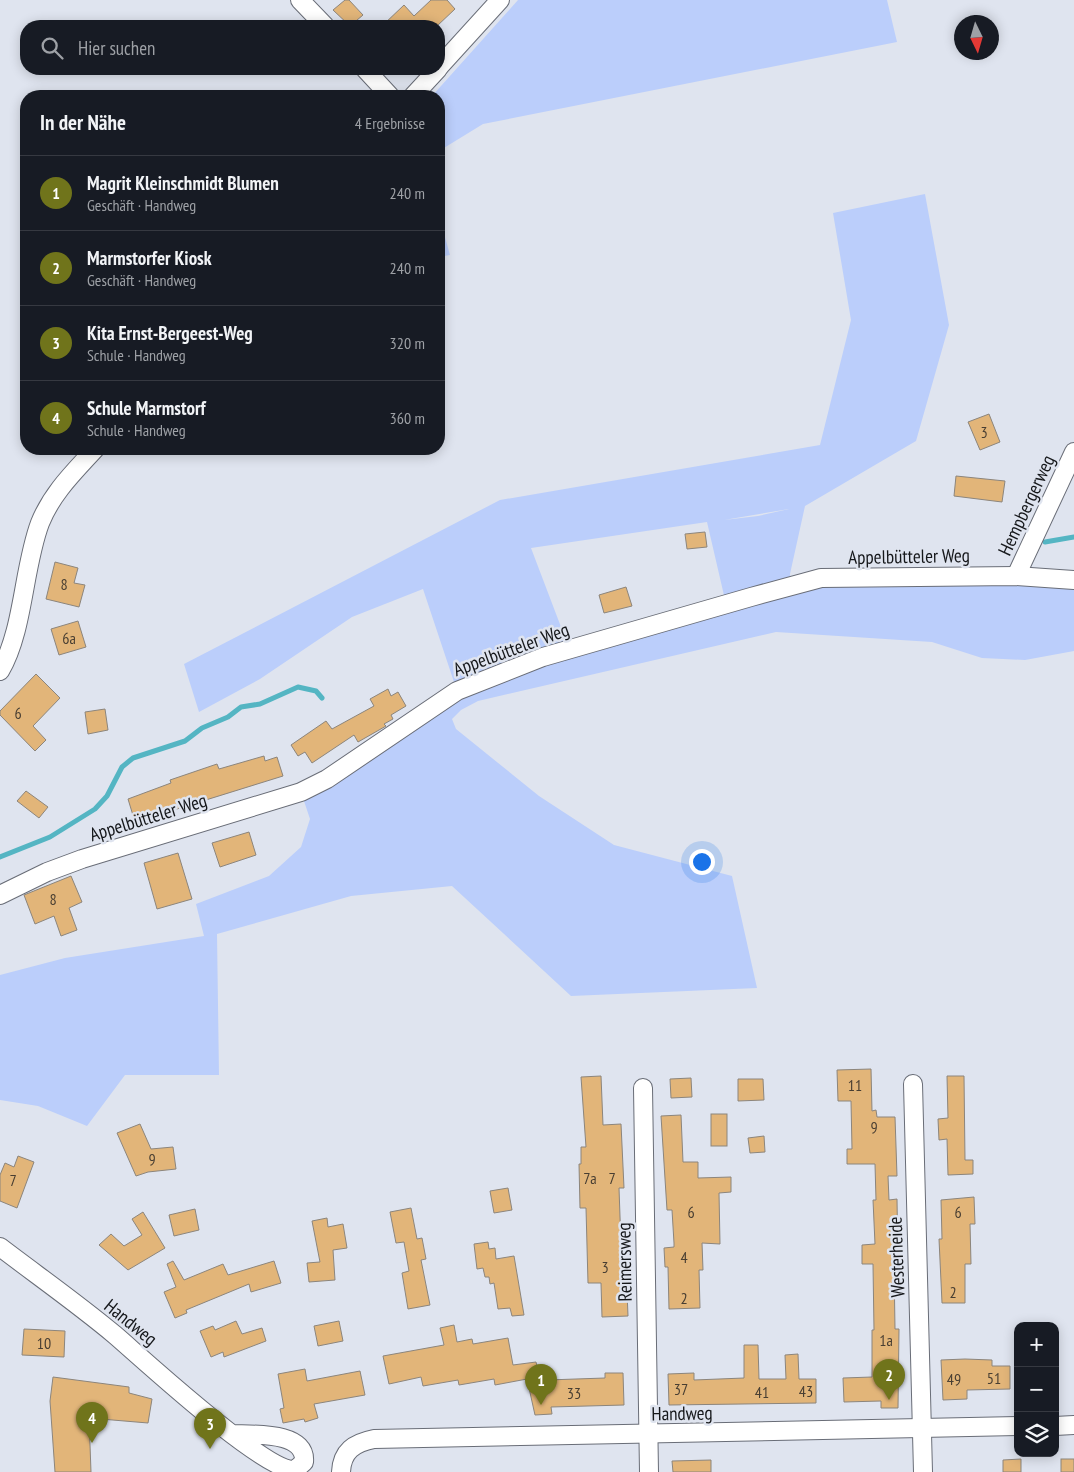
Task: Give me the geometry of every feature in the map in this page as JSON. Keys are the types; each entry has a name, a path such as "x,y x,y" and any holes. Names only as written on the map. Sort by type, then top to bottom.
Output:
{"street":[{"path":"300,0 319,20"},
{"path":"445,60 500,0"},
{"path":"370,75 384,90"},
{"path":"418,90 432,75"},
{"name":"Hempbergerweg","path":"1016,576 1074,452"},
{"path":"0,671 12,641 40,524 54,495 90,455"},
{"name":"Appelbütteler Weg","path":"0,895 47,872 82,859 302,792 327,779 451,694 543,658 646,626 821,578 1016,576 1074,580"},
{"name":"Westerheide","path":"913,1084 923,1472"},
{"name":"Reimersweg","path":"643,1088 649,1472"},
{"name":"Handweg","path":"0,1247 114,1334 232,1434"},
{"path":"1059,1426 1074,1425"},
{"name":"Handweg","path":"341,1472 342,1464 350,1449 361,1442 374,1440 1014,1426"}],"shaded area":[{"path":"518,0 887,0 897,42 483,124 445,147 445,90 437,90"},
{"path":"925,194 949,325 916,441 805,506 790,574 791,586 1074,580 1074,651 1025,660 982,658 932,642 776,632 478,701 461,710 452,719 456,729 539,796 614,845 732,876 757,988 571,996 452,886 351,896 217,934 219,1075 125,1075 87,1126 38,1106 0,1100 0,975 65,958 204,936 196,904 269,876 301,847 310,819 301,792 457,691 423,589 352,617 260,679 199,712 184,664 500,500 820,445 851,320 833,213","holes":["789,509 758,516 724,520","707,522 726,604 569,648 531,548"]},
{"path":"445,237 450,255 445,256"}],"building":[{"path":"345,0 349,0 363,15 357,20 344,20 333,10"},
{"path":"431,0 447,0 455,9 443,20 388,20 404,5 414,16"},
{"path":"989,414 1000,442 980,450 968,422"},
{"path":"956,476 1005,481 1002,502 954,496"},
{"path":"705,532 707,547 687,549 685,534"},
{"path":"55,562 78,568 74,583 85,585 79,607 46,599"},
{"path":"626,587 632,606 604,613 599,595"},
{"path":"78,621 86,647 59,655 51,629"},
{"path":"36,674 60,698 33,726 46,740 35,751 0,715 0,711"},
{"path":"388,689 391,696 398,692 406,706 391,715 393,719 384,724 386,726 358,742 354,735 312,763 305,752 298,756 291,745 326,721 332,729 374,706 370,699"},
{"path":"105,709 108,730 88,734 85,712"},
{"path":"264,756 265,761 277,757 283,776 135,822 128,799 171,783 170,780 217,764 219,769"},
{"path":"26,791 48,807 39,818 17,801"},
{"path":"249,832 256,855 220,867 212,843"},
{"path":"178,853 192,899 157,909 144,863"},
{"path":"71,876 82,902 69,908 77,930 61,936 54,916 35,924 24,895"},
{"path":"871,1069 872,1111 876,1110 877,1117 895,1117 897,1176 888,1176 889,1200 897,1199 898,1264 894,1264 895,1329 899,1329 898,1408 881,1408 881,1401 844,1402 843,1378 872,1377 872,1330 874,1330 873,1264 862,1264 862,1245 875,1244 873,1200 876,1200 875,1164 847,1164 847,1149 852,1149 851,1101 838,1101 837,1070"},
{"path":"601,1076 603,1125 621,1124 624,1188 619,1188 622,1291 627,1291 628,1316 602,1317 601,1283 588,1283 586,1208 580,1208 579,1164 581,1164 581,1147 586,1147 581,1077"},
{"path":"947,1076 964,1076 965,1160 973,1160 973,1174 948,1175 947,1139 939,1140 938,1119 948,1118"},
{"path":"691,1078 692,1097 671,1098 670,1079"},
{"path":"738,1079 763,1079 764,1100 738,1101"},
{"path":"711,1114 727,1114 727,1146 711,1146"},
{"path":"681,1115 683,1162 698,1162 698,1178 731,1177 731,1192 719,1193 720,1244 702,1243 703,1270 699,1270 700,1308 669,1309 668,1267 665,1267 664,1248 674,1247 674,1243 672,1210 667,1210 661,1116"},
{"path":"140,1124 151,1149 173,1147 176,1169 148,1172 136,1176 117,1133"},
{"path":"764,1136 765,1152 750,1153 748,1138"},
{"path":"18,1156 34,1162 17,1208 0,1201 0,1175 5,1163 14,1167"},
{"path":"508,1188 512,1210 494,1213 490,1191"},
{"path":"974,1197 975,1224 970,1224 971,1264 965,1264 965,1303 942,1303 939,1239 942,1239 941,1200"},
{"path":"411,1208 417,1239 422,1238 426,1259 421,1260 430,1305 408,1309 402,1273 409,1271 404,1242 396,1243 390,1212"},
{"path":"195,1209 199,1230 174,1236 169,1215"},
{"path":"143,1212 165,1248 128,1270 99,1245 111,1234 124,1246 142,1235 132,1219"},
{"path":"327,1218 328,1227 343,1224 347,1248 333,1250 335,1280 309,1282 307,1263 320,1262 312,1221"},
{"path":"488,1242 489,1249 495,1248 496,1259 514,1256 524,1315 512,1316 510,1308 498,1309 494,1283 490,1284 489,1277 485,1277 483,1268 477,1269 474,1244"},
{"path":"173,1261 184,1280 223,1264 228,1275 274,1261 281,1283 251,1292 249,1284 186,1310 187,1313 175,1318 164,1292 176,1287 167,1264"},
{"path":"236,1321 242,1334 262,1328 266,1341 224,1357 223,1352 211,1357 200,1331 213,1326 215,1330"},
{"path":"339,1321 343,1341 318,1346 314,1326"},
{"path":"454,1325 457,1342 472,1339 473,1344 508,1338 513,1365 536,1362 537,1366 543,1365 547,1380 605,1378 605,1373 623,1373 624,1405 551,1407 552,1414 535,1415 527,1379 495,1385 494,1379 459,1385 458,1380 423,1386 421,1377 389,1384 383,1356 444,1345 440,1328"},
{"path":"24,1329 65,1331 64,1357 22,1355"},
{"path":"744,1345 758,1345 759,1379 786,1379 785,1355 798,1354 799,1379 816,1379 816,1403 669,1405 668,1374 694,1373 694,1380 744,1378"},
{"path":"941,1360 992,1360 992,1366 1010,1366 1010,1389 967,1390 967,1399 943,1400"},
{"path":"305,1369 307,1381 360,1371 365,1395 314,1404 318,1418 305,1422 304,1419 283,1423 280,1409 284,1408 278,1374"},
{"path":"53,1377 129,1387 129,1393 152,1399 148,1423 89,1418 91,1472 55,1472 50,1401"},
{"path":"1021,1459 1021,1472 1003,1472 1003,1460"},
{"path":"1061,1459 1074,1459 1074,1472 1061,1472"},
{"path":"711,1460 711,1472 673,1472 672,1461"}],"waterway":[{"path":"1045,542 1074,537"},
{"path":"0,857 50,837 95,809 107,796 122,767 133,758 185,741 202,728 228,717 241,707 260,704 298,687 316,691 322,698"}],"place":[{"name":"Marmstorfer Kiosk","path":"889,1400"},
{"name":"Magrit Kleinschmidt Blumen","path":"541,1405"},
{"name":"Schule Marmstorf","path":"92,1443"},
{"name":"Kita Ernst-Bergeest-Weg","path":"210,1449"}]}
